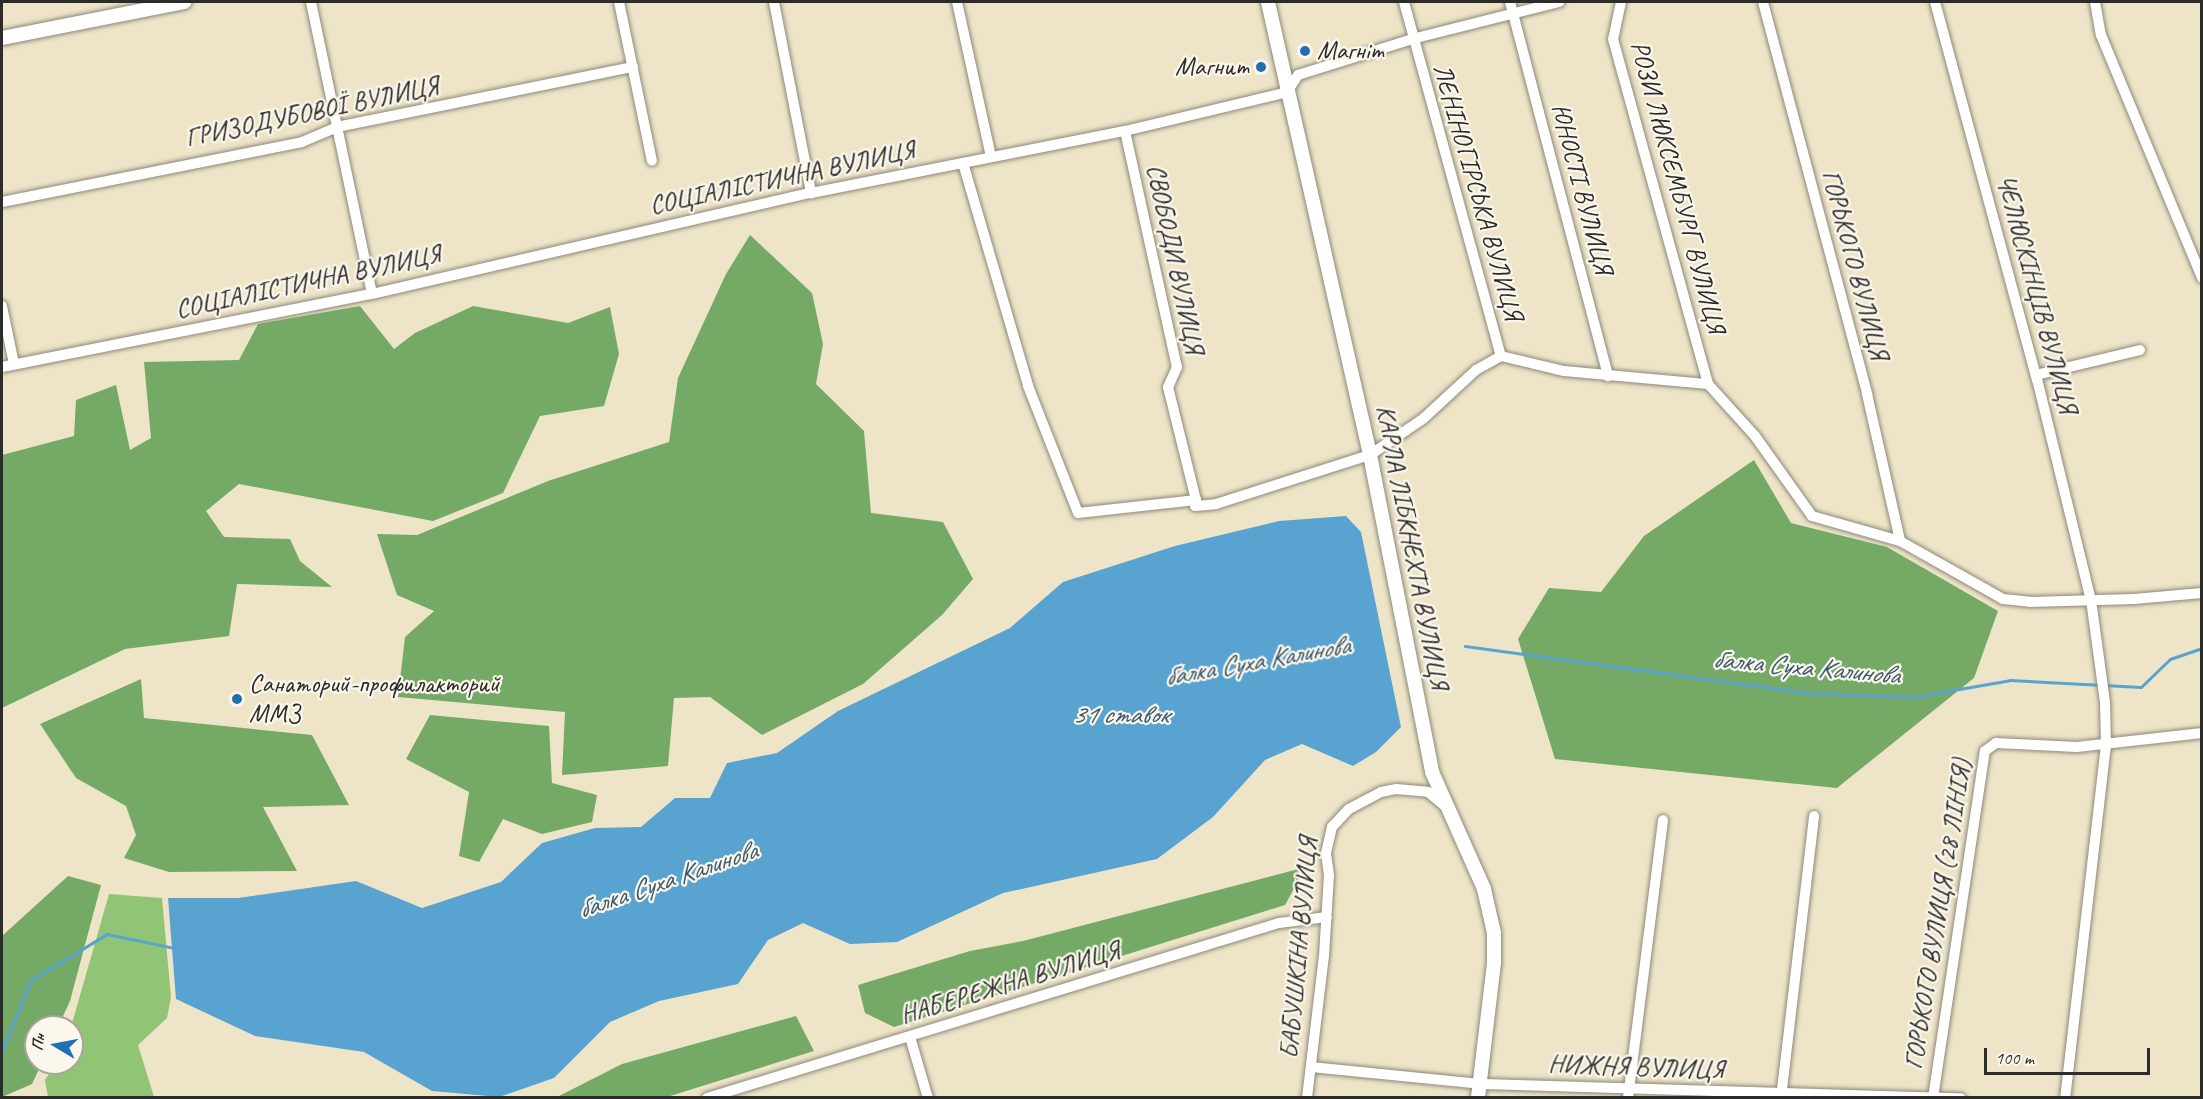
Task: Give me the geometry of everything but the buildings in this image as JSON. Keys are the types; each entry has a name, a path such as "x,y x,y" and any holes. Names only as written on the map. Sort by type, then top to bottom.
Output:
{"street":[{"path":"2,38 184,2"},
{"path":"311,2 372,294"},
{"path":"619,2 652,160"},
{"path":"774,2 811,192"},
{"path":"957,2 991,156"},
{"name":"КАРЛА ЛІБКНЕХТА ВУЛИЦЯ","path":"1268,2 1370,455 1432,772 1484,889 1494,933 1494,963 1479,1091"},
{"name":"ЛЕНІНОГІРСЬКА ВУЛИЦЯ","path":"1404,2 1412,39 1501,356"},
{"name":"ЮНОСТІ ВУЛИЦЯ","path":"1510,2 1608,376"},
{"path":"1287,92 1298,75 1412,39 1559,2"},
{"name":"РОЗИ ЛЮКСЕМБУРГ ВУЛИЦЯ","path":"1621,2 1613,39 1708,384"},
{"name":"ГОРЬКОГО ВУЛИЦЯ","path":"1763,2 1867,394 1900,541"},
{"name":"ЧЕЛЮСКІНЦІВ ВУЛИЦЯ","path":"1935,2 2036,375 2091,600 2105,702 2106,745 2065,1098"},
{"path":"2095,2 2101,35 2202,278"},
{"name":"ГРИЗОДУБОВОЇ ВУЛИЦЯ","path":"2,202 302,142 337,128 633,67"},
{"name":"СОЦІАЛІСТИЧНА ВУЛИЦЯ","path":"2,367 372,294 811,192 1125,131 1287,92"},
{"name":"СВОБОДИ ВУЛИЦЯ","path":"1125,131 1177,367 1168,387 1196,500"},
{"path":"963,163 1028,386 1078,513 1196,500 1195,506 1216,504 1370,455 1424,418 1476,370 1501,356 1563,371 1708,384 1755,436 1812,516 1900,541 2003,599 2030,602 2091,600 2202,592"},
{"path":"2,306 14,364"},
{"path":"2036,375 2140,350"},
{"path":"2106,745 2202,733"},
{"name":"ГОРЬКОГО ВУЛИЦЯ (28 ЛIНIЯ)","path":"1933,1097 1985,751 1996,743 2106,745"},
{"name":"БАБУШКІНА ВУЛИЦЯ","path":"1307,1098 1327,917 1328,839 1340,816 1381,792 1396,789 1428,792 1446,807"},
{"path":"1781,1096 1814,816"},
{"path":"1629,1094 1663,820"},
{"name":"НАБЕРЕЖНА ВУЛИЦЯ","path":"707,1098 1279,923 1327,917"},
{"path":"910,1037 928,1098"},
{"name":"НИЖНЯ ВУЛИЦЯ","path":"1311,1067 1479,1091 1961,1098"}],"green space":[{"path":"750,235 812,293 823,344 816,384 864,431 871,513 943,522 973,579 942,615 863,684 762,735 710,697 674,698 668,766 562,775 565,712 398,697 405,637 434,611 397,595 377,534 417,535 548,481 669,442 678,378 726,274"},
{"path":"360,306 394,349 415,333 473,306 568,323 610,307 619,354 604,406 540,416 503,493 433,521 239,484 206,511 224,537 290,539 300,561 332,587 237,584 229,636 125,649 2,708 2,455 74,436 76,400 116,385 130,450 151,438 144,362 239,360 258,324"},
{"path":"1754,460 1791,523 1887,547 1998,611 1974,678 1837,788 1555,759 1518,639 1549,588 1601,592 1644,536"},
{"path":"141,679 144,718 312,735 349,805 263,807 297,871 169,872 124,858 136,835 126,806 76,778 40,724"},
{"path":"430,715 549,726 552,783 597,795 592,822 542,834 503,819 479,862 459,856 469,792 406,759"},
{"path":"1306,867 1285,905 894,1027 865,1013 858,985 970,951 1023,941"},
{"path":"68,876 101,885 70,1001 64,1015 24,1015 24,1075 36,1075 32,1084 2,1097 2,936"},
{"path":"109,894 162,898 171,997 167,1018 138,1045 154,1097 48,1097 45,1080 48,1075 84,1075 84,1015 74,1015"},
{"path":"796,1016 814,1051 667,1097 557,1097 622,1064"}],"water":[{"name":"31 ставок","path":"1346,516 1361,532 1401,727 1376,752 1353,766 1302,744 1265,760 1213,817 1157,859 1003,893 897,942 850,944 803,923 768,940 738,984 659,1001 610,1022 554,1078 499,1097 432,1091 364,1052 255,1036 176,999 168,898 238,898 356,881 422,908 501,882 542,843 595,828 641,827 675,798 710,798 727,763 777,753 838,711 1010,628 1063,582 1175,546 1279,521"}],"waterway":[{"name":"балка Суха Калинова","path":"1465,646 1810,693 1913,697 2010,680 2141,687 2170,659 2202,648"},
{"name":"балка Суха Калинова","path":"2,1051 31,980 107,934 174,948"}],"place":[{"name":"Магніт","path":"1305,51"},
{"name":"Магнит","path":"1261,67"},
{"name":"Санаторий-профилакторий ММЗ","path":"237,699"}]}
